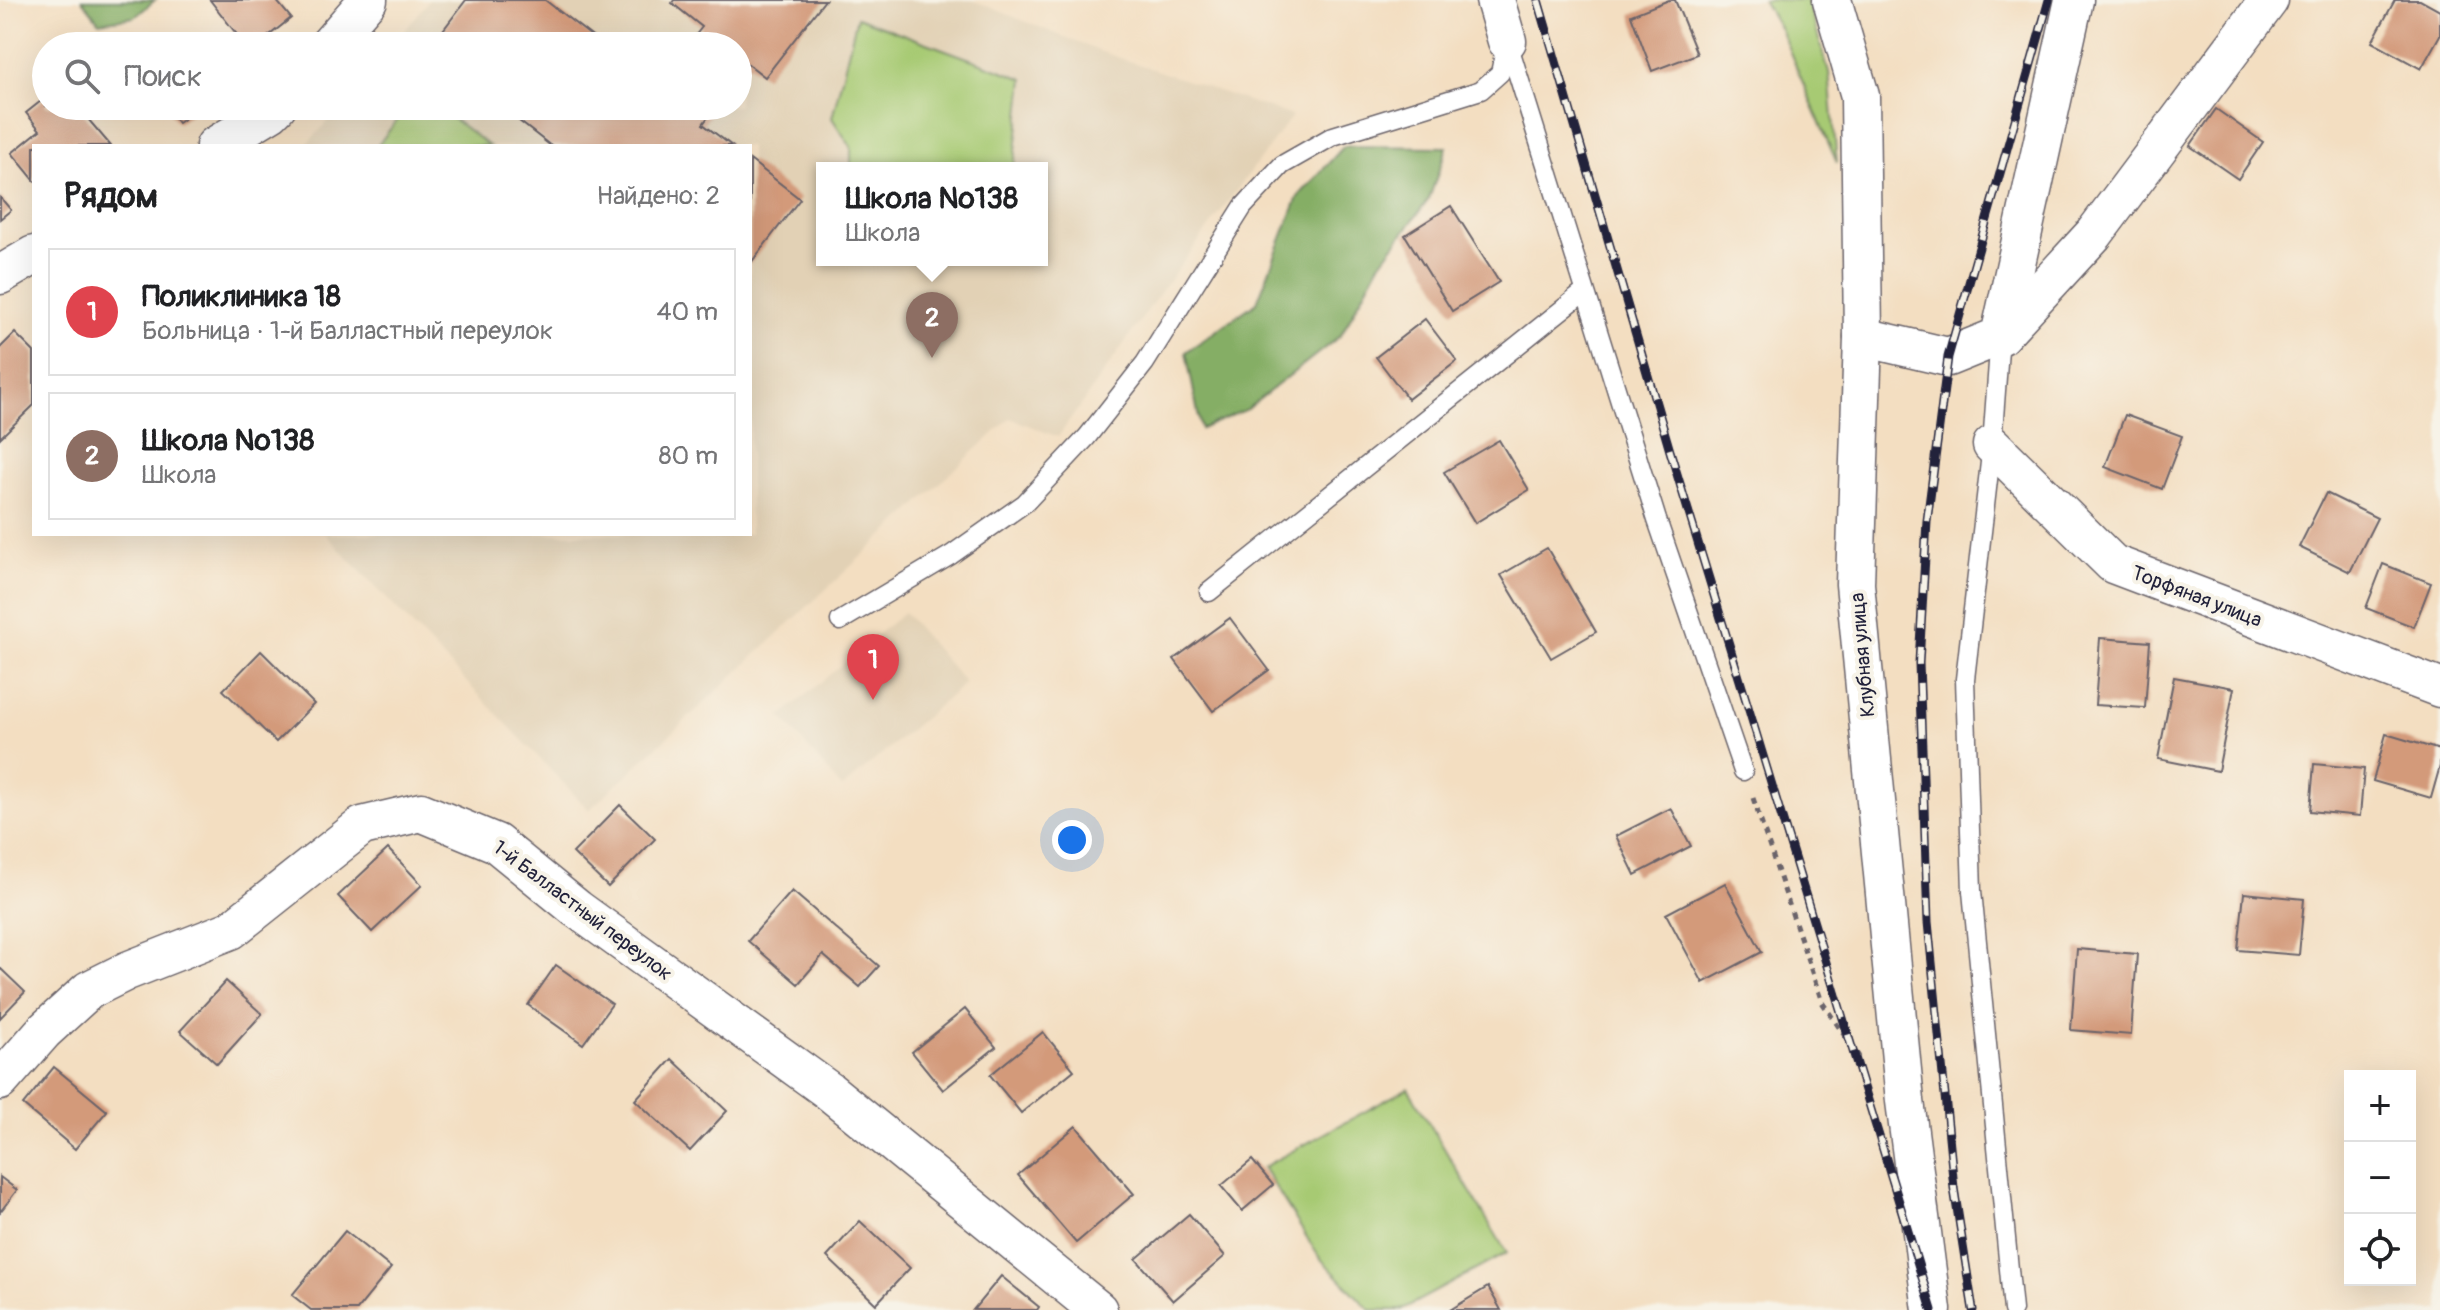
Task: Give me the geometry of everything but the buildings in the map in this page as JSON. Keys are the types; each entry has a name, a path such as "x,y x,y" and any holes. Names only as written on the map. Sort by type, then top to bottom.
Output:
{"street":[{"path":"340,32 368,0"},
{"path":"1495,0 1507,41"},
{"name":"Клубная улица","path":"1832,0 1860,96 1863,337 1855,584 1905,1101 1932,1310"},
{"path":"2000,336 2074,0"},
{"path":"1863,337 1948,357 2000,336 2094,234 2269,0"},
{"path":"218,144 258,120"},
{"path":"0,275 32,256"},
{"name":"Торфяная улица","path":"1992,445 2113,564 2440,688"},
{"name":"1-й Балластный переулок","path":"0,1081 44,1031 89,990 127,971 231,930 362,826 421,812 496,843 577,909 829,1091 1098,1310"}],"lane":[{"path":"1507,41 1657,520 1743,771"},
{"path":"840,621 951,555 1025,503 1087,437 1145,363 1243,207 1282,165 1333,136 1481,90 1500,73 1507,41"},
{"path":"1209,592 1584,292"},
{"path":"2000,336 1992,445 1965,679 1972,891 2013,1310"}],"path":[{"path":"1743,771 1822,1002 1853,1050 1873,1073 1905,1101"}],"shaded area":[{"path":"429,0 972,0 1096,50 1292,116 1157,297 1058,437 1010,418 589,810 327,536 752,536 752,144 307,144 328,120 752,120 752,32 404,32"},
{"path":"904,612 965,683 842,788 781,716"}],"green space":[{"path":"82,0 155,0 135,17 99,22"},
{"path":"1763,0 1807,0 1829,72 1837,163 1781,31"},
{"path":"857,17 1024,79 1015,162 851,162 851,147 832,118"},
{"path":"397,120 455,120 486,144 379,144"},
{"path":"1344,146 1447,147 1429,199 1379,265 1341,335 1247,409 1201,429 1186,352 1257,302 1298,197"},
{"path":"1408,1088 1507,1253 1401,1310 1370,1310 1319,1257 1263,1167"}],"railway":[{"path":"1538,0 1670,451 1932,1310"},
{"path":"1973,1310 1954,1188 1928,922 1919,663 1927,521 1948,357 2049,0"}],"place":[{"name":"Школа №138","path":"932,358"},
{"name":"Поликлиника 18","path":"873,700"}]}
